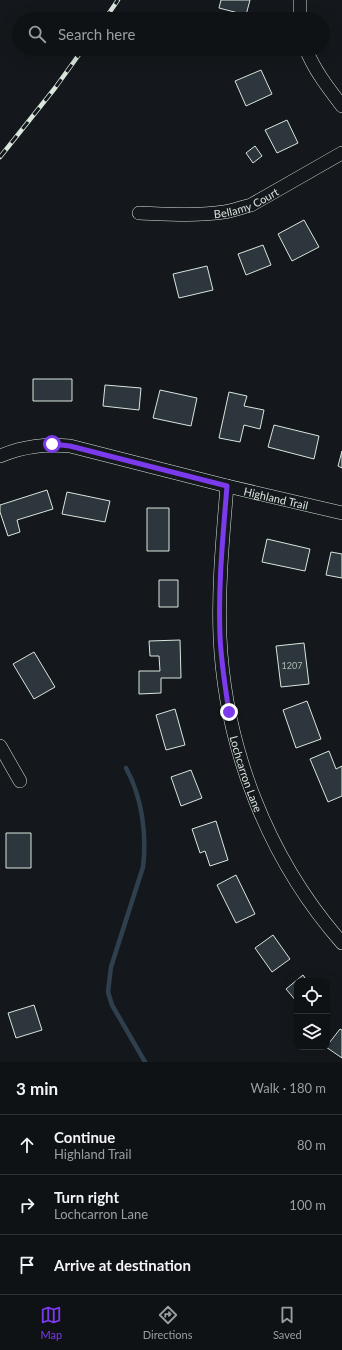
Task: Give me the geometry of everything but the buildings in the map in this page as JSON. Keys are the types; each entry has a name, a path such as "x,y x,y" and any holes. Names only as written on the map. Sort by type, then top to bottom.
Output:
{"street":[{"path":"300,0 300,12"},
{"path":"309,56 318,73 342,106"},
{"name":"Bellamy Court","path":"139,213 224,212 251,205 342,153"},
{"name":"Highland Trail","path":"0,456 13,450 31,446 52,444 70,446 227,486 342,513"},
{"name":"Lochcarron Lane","path":"227,486 221,561 221,661 229,712 238,749 249,786 266,825 283,858 301,888 342,943"},
{"path":"0,746 20,781"}],"waterway":[{"path":"126,768 136,791 142,816 144,829 143,867 111,967 108,992 112,1005 145,1062"}],"railway":[{"path":"110,12 118,0"},
{"path":"0,157 55,88 78,56"}],"route":[{"path":"52,444 70,446 227,486 221,561 220,636 221,661 229,712"}]}
